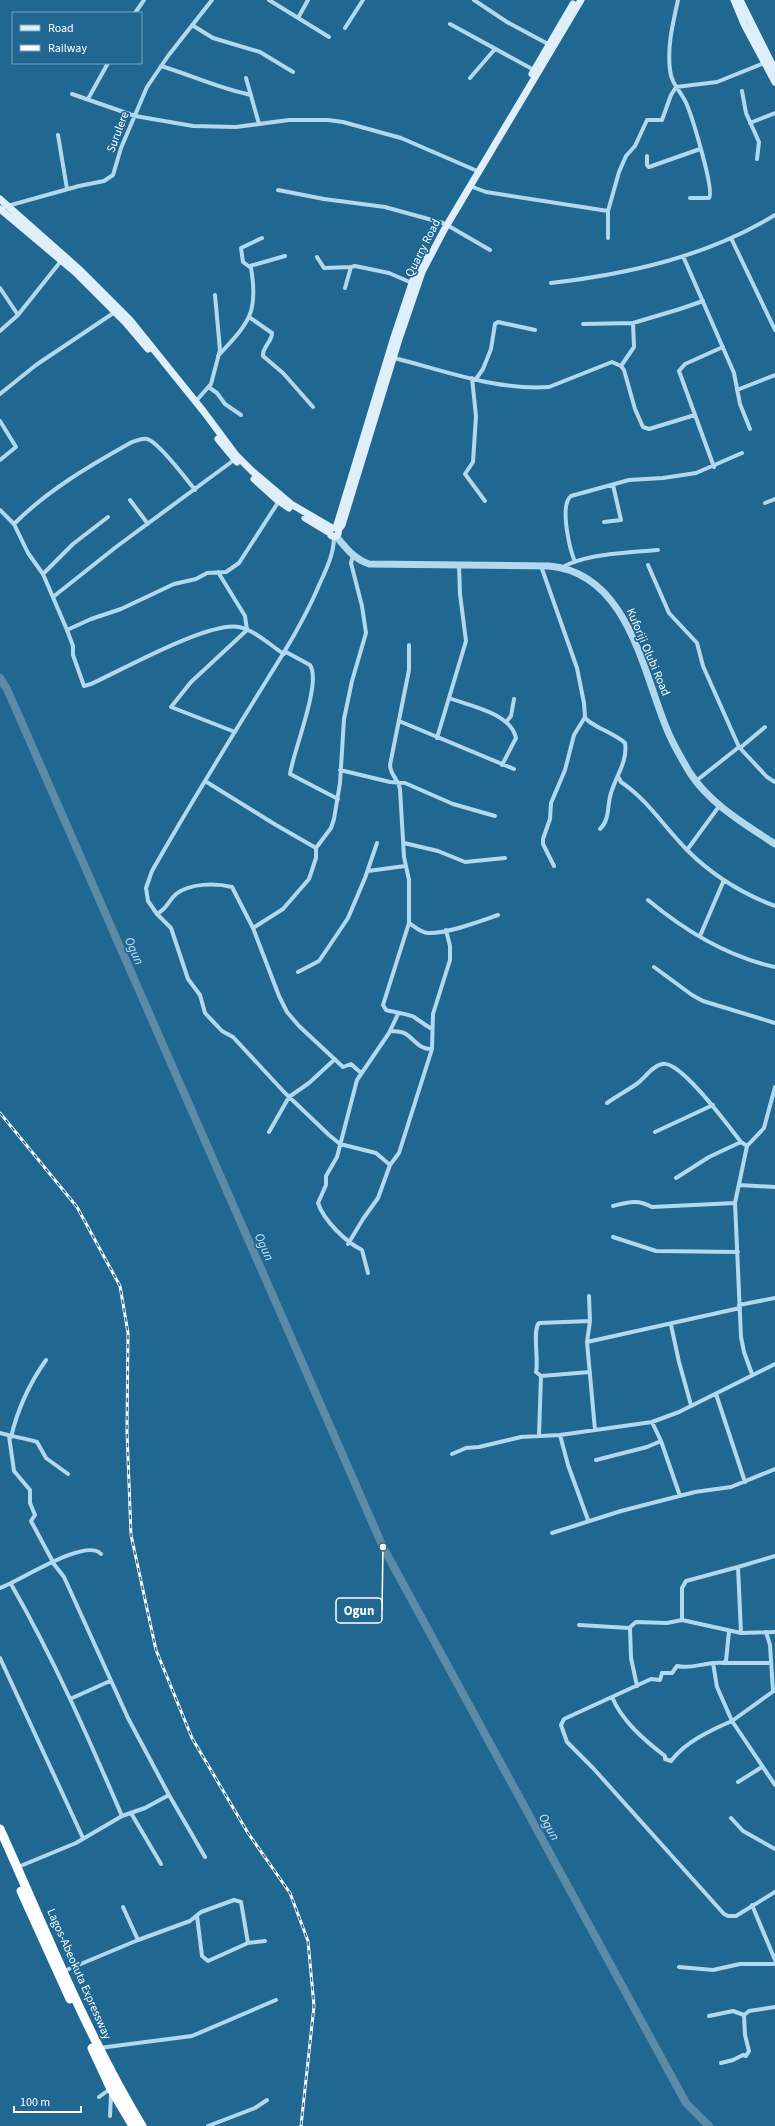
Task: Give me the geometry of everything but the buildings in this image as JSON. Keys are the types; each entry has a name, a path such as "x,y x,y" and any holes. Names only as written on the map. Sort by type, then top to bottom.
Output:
{"highway":[{"name":"Lagos-Abeokuta Expressway","path":"0,1829 98,2048 115,2082 142,2126"},
{"name":"Lagos-Abeokuta Expressway","path":"0,1844 111,2089 133,2126"}],"main road":[{"name":"Quarry Road","path":"334,532 342,525 422,272 445,224 475,170 548,44 576,0"},
{"name":"Quarry Road","path":"334,532 412,283 419,266 470,186 581,0"},
{"path":"734,0 744,24 775,82"},
{"path":"740,0 775,70"},
{"path":"0,199 79,269 125,315 196,401 236,455 252,472 291,504 334,532"},
{"path":"0,209 61,261 115,312 150,352 234,460 279,501 334,532"}],"street":[{"path":"136,12 144,0"},
{"name":"Surulere","path":"0,209 67,189 104,181 113,175 121,148 147,87 161,66 212,0"},
{"path":"269,0 329,37"},
{"path":"298,18 308,0"},
{"path":"345,28 363,0"},
{"path":"474,0 507,22 548,44"},
{"path":"678,0 669,56 670,71 676,87 687,104 700,150 707,168 711,196 709,198 690,198"},
{"path":"450,24 534,70"},
{"path":"192,25 213,38 256,50 293,72"},
{"path":"470,78 495,49"},
{"path":"676,87 717,82 764,63"},
{"path":"88,99 107,64"},
{"path":"161,66 197,77 226,90 251,95"},
{"path":"246,78 259,124"},
{"path":"608,238 608,211 619,172 626,156 635,146 647,120 662,120 671,95 676,87"},
{"path":"742,91 750,123 759,142 756,159"},
{"path":"72,94 135,116 193,126 236,127 295,120 343,122 401,138 475,170"},
{"path":"750,123 775,113"},
{"path":"58,135 67,189"},
{"path":"647,156 650,167 700,150"},
{"path":"470,186 486,192 608,211"},
{"path":"278,190 324,199 385,207 445,224 490,250"},
{"path":"551,283 600,277 710,248 775,215"},
{"path":"262,238 241,248 243,262 250,266 285,256"},
{"path":"731,238 775,330"},
{"path":"683,256 734,372 740,404 750,429"},
{"path":"317,257 324,268 366,267 412,283"},
{"path":"0,332 18,315 61,261"},
{"path":"218,356 249,317 254,304 255,296 250,266"},
{"path":"345,288 351,267"},
{"path":"0,288 18,315"},
{"path":"196,401 210,388 218,356 220,344 215,295"},
{"path":"583,324 633,323 680,310 703,301"},
{"path":"0,394 36,365 115,312"},
{"path":"249,317 272,333 272,338 263,350 263,356 283,372 313,407"},
{"path":"485,501 466,472 473,462 476,416 474,378 483,369 491,349 495,324 498,322 535,330"},
{"path":"621,366 634,347 633,323"},
{"path":"714,467 679,371 685,364 724,347"},
{"path":"394,358 474,378 505,384 549,387 612,362 621,366 624,370 635,409 643,427 649,429 695,415"},
{"path":"737,390 775,375"},
{"path":"210,388 217,393 225,404 241,415"},
{"path":"0,421 16,447 0,460"},
{"path":"14,524 29,509 70,478 132,442 140,440 147,439 152,441 170,459 196,490"},
{"path":"575,562 567,537 567,506 569,498 629,480 686,475 714,467 742,453"},
{"path":"52,597 234,460"},
{"path":"604,522 621,520 613,484"},
{"path":"765,502 775,499"},
{"path":"130,500 148,524"},
{"path":"67,630 91,619 121,609 174,584 196,579 207,573 230,570 239,563 279,501"},
{"path":"0,510 14,524 28,553 43,574 67,630 84,686 87,686 197,634 235,627 247,630 285,653 310,665 312,671 311,694 290,774 338,799"},
{"path":"43,574 73,544 108,517"},
{"path":"334,532 334,545 326,570 307,614 285,653 235,732 148,880 146,894 156,914 171,928 188,979 200,995 205,1013 222,1031 233,1037 289,1097 340,1144 376,1153 390,1165"},
{"name":"Kuforiji Olubi Road","path":"334,532 353,555 369,564 379,566 459,565 563,567 579,573 588,579 606,594 617,608 638,653 666,728 696,782 720,805 775,844"},
{"path":"563,567 571,562 586,558 658,550"},
{"path":"253,928 283,909 309,880 316,858 316,848 331,828 338,799 344,719 352,681 366,633 362,606 351,563 353,555"},
{"path":"437,738 466,641 460,594 459,565"},
{"path":"648,565 669,613 697,643 702,666 739,748 767,777 775,782"},
{"path":"541,566 577,668 584,703 584,717 574,735 564,770 551,803 550,819 543,839 543,844 554,866"},
{"path":"218,572 245,616 247,630"},
{"path":"235,732 171,706 191,682 247,630"},
{"path":"409,645 409,670 390,765 391,774 399,783 405,866 409,880 409,923 383,1005 386,1010 412,1016 423,1025 432,1029"},
{"path":"449,698 506,722 516,738 502,765"},
{"path":"506,722 511,716 514,699"},
{"path":"584,717 589,722 614,733 625,743 625,757 619,778 611,794 609,809 603,826 600,829"},
{"path":"399,721 514,770"},
{"path":"696,782 765,728"},
{"path":"340,770 418,788 452,804 494,816"},
{"path":"619,778 621,782 645,801 687,850 724,880 775,906"},
{"path":"206,781 316,848"},
{"path":"687,850 720,805"},
{"path":"298,972 313,966 322,958 348,918 368,871 377,843"},
{"path":"404,843 432,850 465,862 505,858"},
{"path":"368,871 405,866"},
{"path":"700,936 724,880"},
{"path":"156,914 167,908 174,896 182,890 199,886 229,886 235,889 253,928 278,996 287,1012 299,1026 343,1067 351,1064 361,1073"},
{"path":"648,900 663,912 700,936 741,957 775,967"},
{"path":"409,923 417,929 428,933 469,925 498,915"},
{"path":"348,1244 362,1219 378,1198 390,1165 399,1153 432,1050 433,1014 450,960 450,946 446,930"},
{"path":"654,966 692,995 703,1001 775,1023"},
{"path":"368,1273 362,1250 348,1244 325,1215 318,1203 326,1185 326,1176 337,1157 357,1080 390,1030 398,1014"},
{"path":"390,1030 400,1031 407,1034 411,1041 426,1050 432,1050"},
{"path":"269,1132 289,1097 309,1083 335,1060"},
{"path":"607,1103 639,1083 658,1066 664,1063 673,1066 692,1083 713,1105 741,1142 747,1146"},
{"path":"752,1374 744,1352 740,1306 735,1203 747,1146 764,1128 775,1087"},
{"path":"655,1132 713,1105"},
{"path":"676,1178 709,1157 741,1142"},
{"path":"738,1185 775,1187"},
{"path":"613,1206 633,1201 641,1201 652,1207 735,1203"},
{"path":"612,1237 656,1251 738,1252"},
{"path":"589,1296 590,1321 586,1342 595,1430"},
{"path":"586,1342 671,1325 775,1298"},
{"path":"590,1321 544,1322 537,1324 536,1372 541,1376 590,1372"},
{"path":"671,1325 679,1362 691,1405"},
{"path":"46,1360 19,1406 10,1436 14,1471 30,1490 30,1503 35,1515 31,1521 53,1562 64,1577 110,1681 169,1795 205,1857"},
{"path":"452,1454 466,1448 479,1447 510,1438 539,1435 560,1435 652,1422 716,1394 752,1374 775,1364"},
{"path":"539,1435 541,1376"},
{"path":"716,1394 745,1482"},
{"path":"652,1422 661,1441 680,1496"},
{"path":"0,1433 22,1437 37,1442 46,1458 68,1474"},
{"path":"560,1435 568,1465 588,1520"},
{"path":"596,1460 647,1447 661,1441"},
{"path":"552,1533 588,1520 680,1496 731,1487 775,1469"},
{"path":"0,1588 11,1584 70,1553 90,1548 101,1554"},
{"path":"682,1620 682,1588 686,1581 738,1568 775,1556"},
{"path":"738,1568 741,1633"},
{"path":"11,1584 38,1632 70,1699 122,1816"},
{"path":"579,1625 629,1628 636,1622 667,1623 682,1620 741,1633 775,1632"},
{"path":"629,1628 631,1627 631,1664 637,1686"},
{"path":"723,1663 726,1661 729,1631"},
{"path":"612,1697 617,1709 623,1717 665,1756 665,1759 671,1761 677,1752 711,1730 732,1721 774,1690 770,1645 766,1632"},
{"path":"0,1658 83,1838"},
{"path":"713,1663 717,1687 732,1721 775,1785"},
{"path":"771,1663 713,1663 687,1669 677,1666 672,1673 662,1672 660,1680 651,1679 564,1719 561,1725 567,1742 619,1796 720,1910 732,1917 775,1892"},
{"path":"70,1699 110,1681"},
{"path":"738,1782 762,1767"},
{"path":"17,1867 76,1844 83,1838 98,1832 122,1816 169,1795"},
{"path":"131,1813 161,1864"},
{"path":"731,1818 743,1831 775,1849"},
{"path":"64,1972 138,1940 190,1921 201,1912 234,1900 241,1902 248,1943"},
{"path":"752,1906 775,1960"},
{"path":"123,1907 138,1940"},
{"path":"197,1916 202,1956 204,1959 212,1960 248,1943 265,1941"},
{"path":"679,1967 714,1970 740,1964 775,1964"},
{"path":"98,2048 192,2036 276,2000"},
{"path":"744,2015 749,2011 775,2007"},
{"path":"709,2016 734,2011 744,2015"},
{"path":"721,2063 733,2060 743,2055 746,2056 750,2051 745,2035 744,2015"},
{"path":"99,2097 111,2089"},
{"path":"110,2116 111,2089"},
{"path":"208,2126 255,2108 267,2100"}],"waterway":[{"name":"Ogun","path":"0,678 7,689 383,1547 686,2103 709,2126"}],"railway":[{"path":"0,1113 77,1207 120,1286 128,1333 127,1432 131,1535 156,1650 192,1738 248,1833 290,1893 308,1941 314,2006 301,2126"}],"place":[{"name":"Ogun","path":"383,1547"}]}
